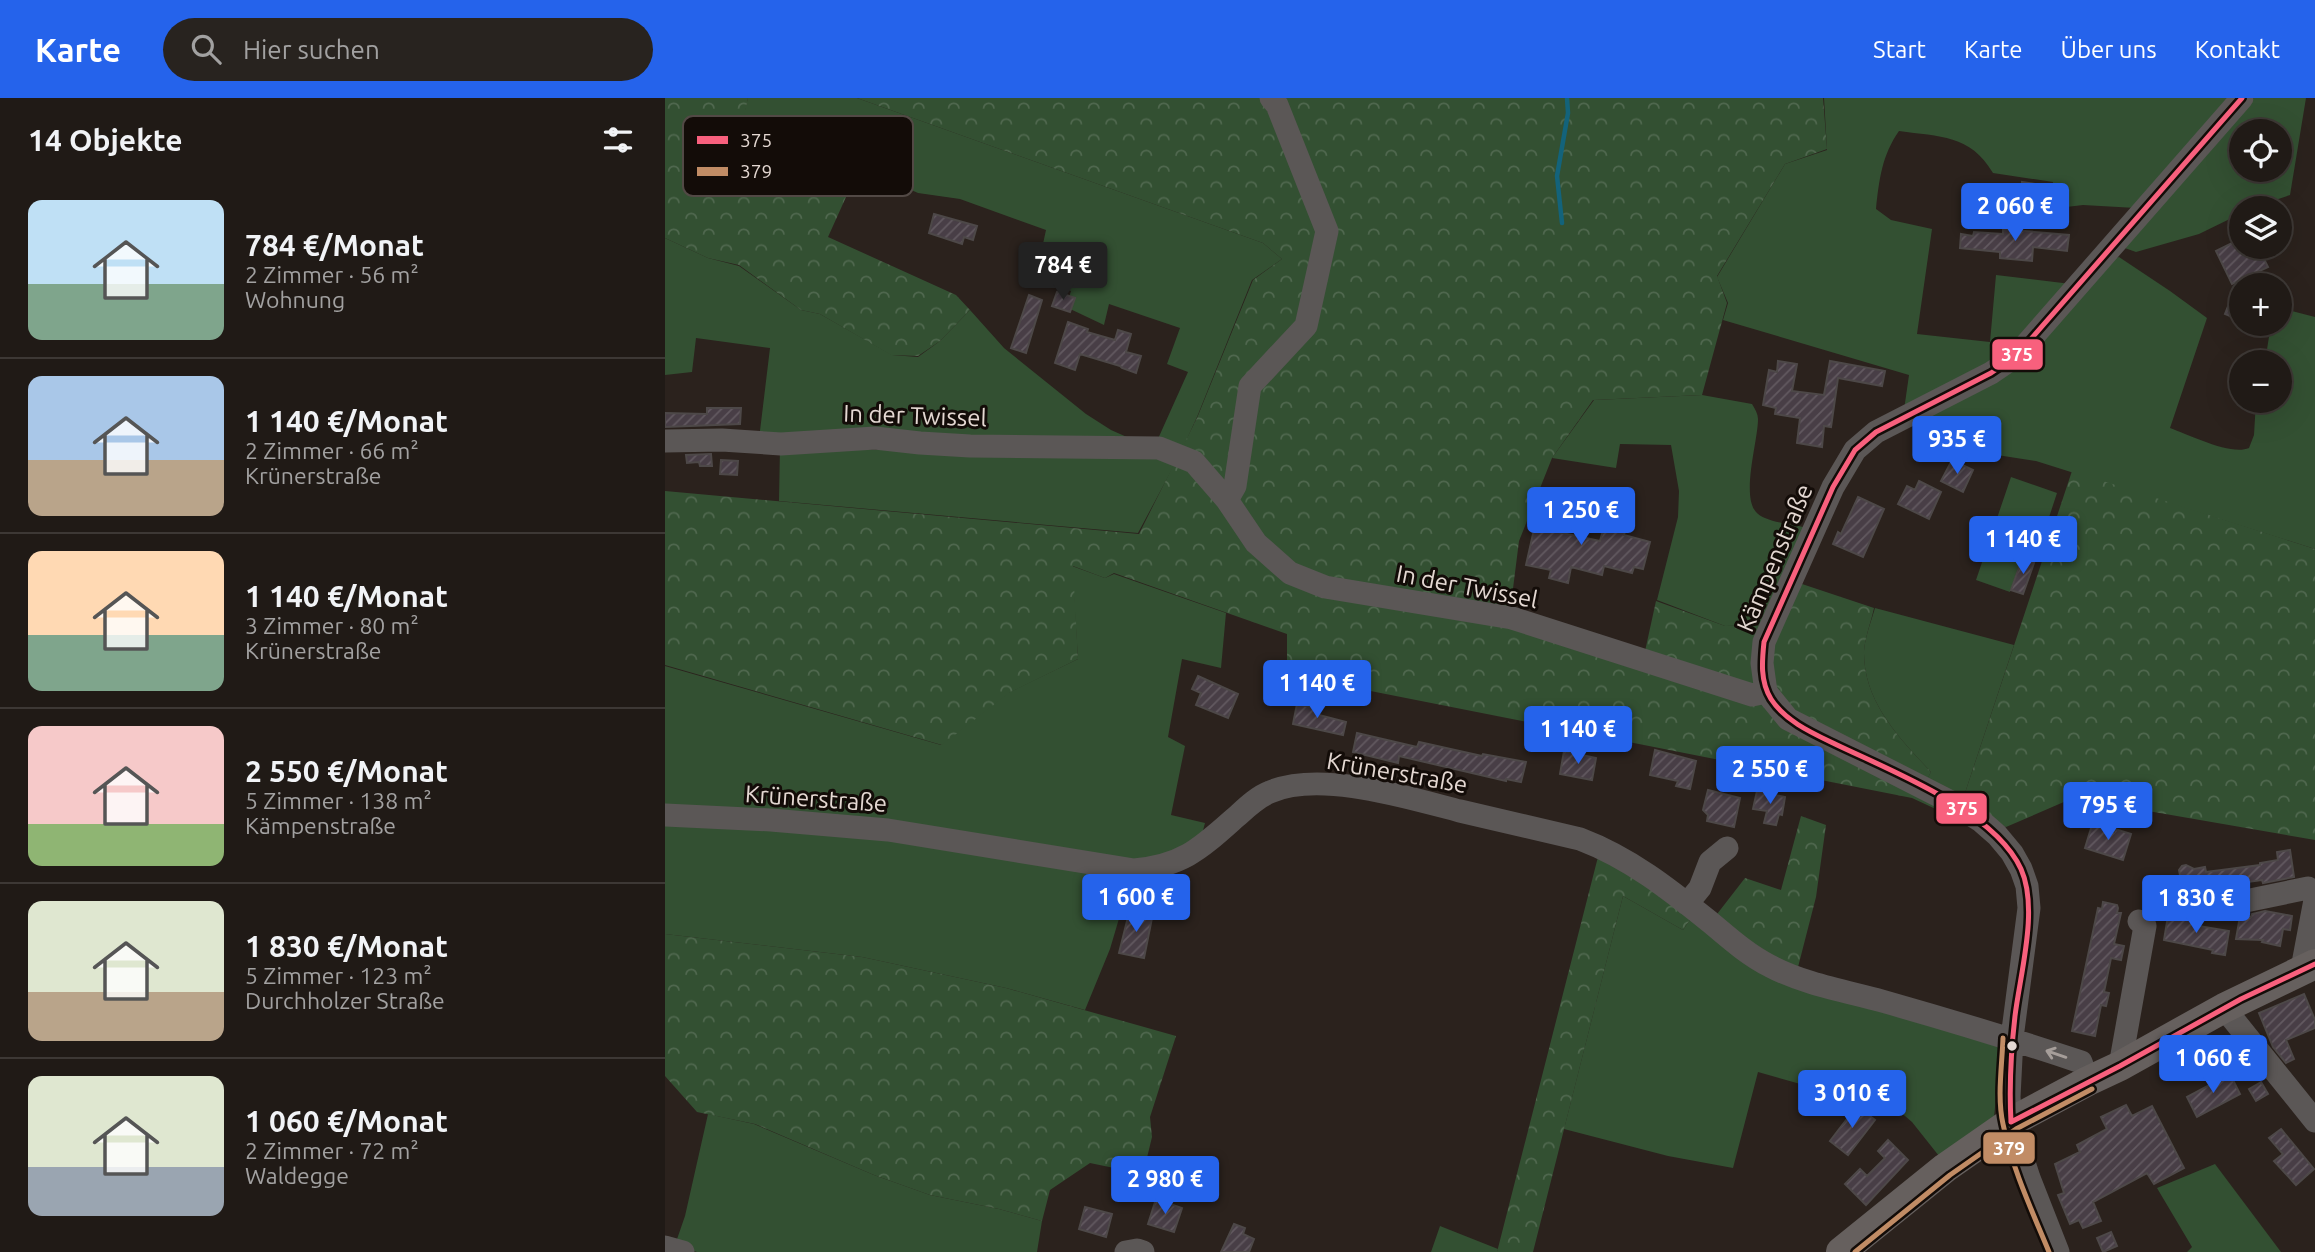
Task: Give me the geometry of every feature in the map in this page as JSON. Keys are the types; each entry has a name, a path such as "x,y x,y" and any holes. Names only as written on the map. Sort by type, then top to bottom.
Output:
{"main road":[{"path":"1841,1252 1945,1168 2011,1122 2224,1008 2309,966"}],"street":[{"path":"1227,500 1235,486 1250,386 1306,326 1327,231 1277,105 1271,98"},
{"name":"Kämpenstraße","path":"1766,692 1762,663 1764,642 1833,487 1855,450 1876,432 1990,373 2015,356 2032,340 2242,98"},
{"name":"In der Twissel","path":"665,441 722,440 781,444 875,438 969,446 1159,448 1194,462 1227,500 1256,543 1290,573 1325,587 1512,618 1752,695 1766,692"},
{"path":"1766,692 1788,719 1951,802 1989,828 2012,853 2021,869 2027,886 2029,908 2012,1038 2009,1097 2011,1122 2029,1178 2058,1252"},
{"name":"Krünerstraße","path":"665,815 771,820 888,830 1134,870 1164,866 1189,855 1250,804 1283,787 1312,784 1379,792 1580,839 1606,849 1630,862 1730,939 1770,966 1823,985 2012,1038 2081,1062 2088,1081"},
{"path":"1687,904 1700,888 1710,862 1727,848"},
{"path":"2226,905 2308,888 2315,894"},
{"path":"2309,966 2315,900"},
{"path":"2120,1066 2145,926 2139,921"},
{"path":"2224,1008 2315,1121"},
{"path":"665,1247 683,1252"},
{"path":"1126,1252 1143,1252"}],"green space":[{"path":"665,98 748,98 744,116 683,116 683,196 846,196 828,237 956,295 970,310 940,341 918,356 891,355 820,314 801,310 739,265 708,258 665,238"},
{"path":"748,98 857,98 907,116 744,116"},
{"path":"857,98 1823,98 1827,149 1785,164 1717,276 1727,303 1702,395 1593,400 1552,458 1519,541 1509,620 1642,665 1656,601 1725,626 1778,625 1796,582 1874,608 1864,651 1865,669 1876,702 1885,718 1931,772 1919,794 1981,830 1912,798 1315,680 1287,694 1287,634 1114,573 1105,578 1073,566 1078,659 1009,693 942,745 665,665 665,491 1139,534 1197,418 1253,280 1282,259 1263,243"},
{"path":"1824,98 2233,98 2136,208 2083,205 2050,209 2053,182 1993,173 1984,160 1964,144 1941,137 1899,131 1885,159 1876,209 1891,220 1932,229 1917,334 1990,342 1996,275 2071,284 2002,359 1904,410 1909,375 1723,320 1728,303 1717,277 1785,164 1827,150"},
{"path":"2254,98 2306,98 2290,195 2229,196 2229,219 2199,234 2136,252 2119,246 2229,125 2229,182 2292,182 2292,119 2235,119"},
{"path":"913,118 1263,243 1282,259 1252,280 1180,454 1157,441 1188,372 1167,364 1180,328 1109,304 1104,325 1066,307 1071,291 1036,276 1046,230 960,199 913,191"},
{"path":"665,238 708,258 739,266 801,310 820,314 892,355 918,357 940,341 970,310 1004,348 1086,414 1111,430 1145,445 759,439 770,348 696,338 692,372 665,375"},
{"path":"2119,257 2207,318 2170,428 2221,447 2241,450 2249,448 2254,435 2255,413 2292,413 2292,350 2267,350 2269,336 2292,336 2292,311 2315,317 2315,549 2036,461 1997,455 1972,458 1933,448 1920,434 1915,424 1943,406 2110,260"},
{"path":"1702,395 1752,404 1758,419 1750,481 1752,504 1756,512 1766,518 1808,528 1766,625 1725,626 1657,600 1678,517 1679,491 1671,445 1620,444 1616,468 1552,458 1594,400"},
{"path":"780,447 1178,458 1138,533 779,501"},
{"path":"2072,471 2315,549 2315,840 2073,798 2006,827 1962,802"},
{"path":"2011,477 2057,493 2034,563 2021,559 2010,592 1976,580"},
{"path":"1072,566 1105,578 1114,574 1226,613 1221,668 1182,659 1168,737 1185,746 1171,815 1205,823 1201,838 1147,863 665,810 665,666 941,745 1008,693 1078,659"},
{"path":"1875,608 2014,645 1962,802 1924,784 1931,772 1895,732 1876,702 1865,669 1864,651"},
{"path":"1801,816 1826,825 1816,897 1797,971 1714,918 1745,878 1781,890"},
{"path":"665,821 872,835 1131,878 1110,949 1085,1010 1006,988 862,957 665,934"},
{"path":"1599,853 1692,917 1683,930 1623,896 1533,1252 1497,1252"},
{"path":"1623,896 1683,930 1692,917 1723,940 2001,1043 1994,1118 1939,1156 1912,1122 1877,1092 1841,1078 1829,1092 1758,1072 1733,1168 1668,1156 1564,1129"},
{"path":"665,934 862,957 1006,988 1176,1036 1150,1117 1152,1137 1143,1174 1090,1163 1050,1190 1042,1221 930,1195 874,1175 755,1124 697,1112 665,1076"},
{"path":"708,1114 754,1124 874,1175 930,1195 1042,1221 1037,1252 697,1252 675,1245 685,1216"},
{"path":"2215,1164 2281,1252 2187,1252 2192,1247 2157,1188"},
{"path":"1440,1226 1498,1249 1497,1252 1431,1252"}],"building":[{"path":"2022,182 2048,186 2044,212 2000,206 2003,187 2021,190"},
{"path":"934,214 977,226 973,240 964,237 962,244 929,233"},
{"path":"2003,229 2069,235 2067,251 2033,247 2032,261 2000,258 2000,252 1960,248 1961,234 2003,234"},
{"path":"2229,244 2229,259 2264,259 2268,267 2255,273 2229,273 2229,278 2216,251"},
{"path":"1057,292 1075,298 1070,312 1052,306"},
{"path":"1029,295 1042,300 1026,353 1011,348"},
{"path":"1068,322 1088,329 1087,332 1115,340 1118,330 1131,334 1126,352 1141,356 1136,373 1080,354 1075,370 1055,363"},
{"path":"1778,361 1797,364 1792,391 1824,395 1830,361 1885,371 1882,386 1838,378 1831,427 1824,426 1822,447 1797,443 1800,418 1775,414 1776,408 1763,405 1769,370 1777,372"},
{"path":"707,408 741,408 740,424 665,427 665,413 707,414"},
{"path":"711,454 712,466 700,466 699,462 687,463 686,455"},
{"path":"721,460 738,461 737,475 720,474"},
{"path":"1952,460 1973,470 1963,492 1941,481"},
{"path":"1919,481 1941,492 1929,519 1898,504 1907,486 1915,490"},
{"path":"1858,497 1884,509 1863,557 1833,544 1838,532 1841,534"},
{"path":"1535,499 1561,506 1553,531 1600,541 1606,520 1627,525 1624,535 1650,542 1643,569 1634,567 1632,573 1604,566 1602,575 1571,567 1568,583 1549,578 1551,570 1526,565 1535,525 1528,523"},
{"path":"2022,559 2034,563 2023,594 2011,590"},
{"path":"1198,676 1238,694 1228,718 1196,705 1201,693 1192,689"},
{"path":"1297,704 1320,709 1319,715 1346,722 1343,735 1293,724"},
{"path":"1357,733 1417,747 1419,742 1482,756 1483,754 1526,762 1521,782 1506,781 1399,756 1398,763 1353,752"},
{"path":"1655,750 1696,761 1690,789 1676,786 1678,781 1650,775"},
{"path":"1564,751 1596,758 1592,780 1560,774"},
{"path":"1708,790 1740,798 1734,827 1707,821 1708,815 1703,810"},
{"path":"1757,791 1785,797 1782,815 1779,814 1776,825 1764,823 1767,811 1753,809"},
{"path":"2092,825 2131,834 2123,860 2085,848"},
{"path":"2290,850 2294,877 2263,883 2262,880 2210,887 2211,892 2184,896 2179,870 2182,866 2194,869 2205,867 2206,872 2260,865 2278,860 2277,852"},
{"path":"2103,902 2117,905 2117,913 2121,913 2114,944 2124,946 2121,960 2111,958 2104,992 2109,993 2106,1006 2101,1005 2095,1036 2072,1031 2098,908 2102,909"},
{"path":"1130,909 1153,913 1144,958 1119,953"},
{"path":"2265,911 2292,916 2290,930 2283,929 2280,946 2262,942 2263,940 2236,939 2240,916 2251,917 2252,914"},
{"path":"2168,916 2193,921 2193,925 2229,931 2225,955 2164,940"},
{"path":"2304,994 2315,1020 2315,1028 2286,1040 2294,1059 2286,1063 2273,1047 2259,1013"},
{"path":"2230,1074 2240,1094 2197,1117 2187,1097"},
{"path":"2261,1082 2268,1094 2256,1101 2249,1089"},
{"path":"2126,1105 2132,1116 2152,1106 2184,1168 2154,1184 2147,1173 2093,1202 2101,1221 2083,1228 2079,1220 2070,1224 2058,1195 2064,1193 2055,1164 2080,1152 2077,1145 2107,1129 2101,1117"},
{"path":"1857,1106 1875,1120 1848,1155 1830,1141"},
{"path":"2281,1129 2314,1169 2296,1185 2274,1161 2283,1154 2269,1138"},
{"path":"1888,1140 1908,1160 1866,1205 1845,1184 1860,1169 1867,1176 1885,1158 1878,1151"},
{"path":"1156,1199 1182,1208 1174,1232 1148,1224"},
{"path":"1085,1207 1112,1214 1106,1237 1079,1229"},
{"path":"1234,1224 1245,1228 1243,1234 1254,1239 1249,1252 1221,1252"},
{"path":"2111,1232 2117,1246 2103,1252 2097,1238"}],"waterway":[{"path":"1562,223 1557,176 1568,113 1567,98"}],"transit line":[{"name":"375","path":"2011,1122 2012,1042 2028,922 2026,885 2021,869 2008,848 1988,828 1965,811 1939,794 1808,731 1784,714 1771,699 1763,678 1764,642 1833,487 1855,450 1876,432 1991,373 2016,356 2242,98"},
{"name":"375","path":"2011,1122 2241,999 2315,964"},
{"name":"379","path":"2003,1038 2000,1092 2003,1124 2017,1173 2049,1252"},
{"name":"379","path":"1855,1252 1950,1175 2016,1129 2092,1089"}]}
